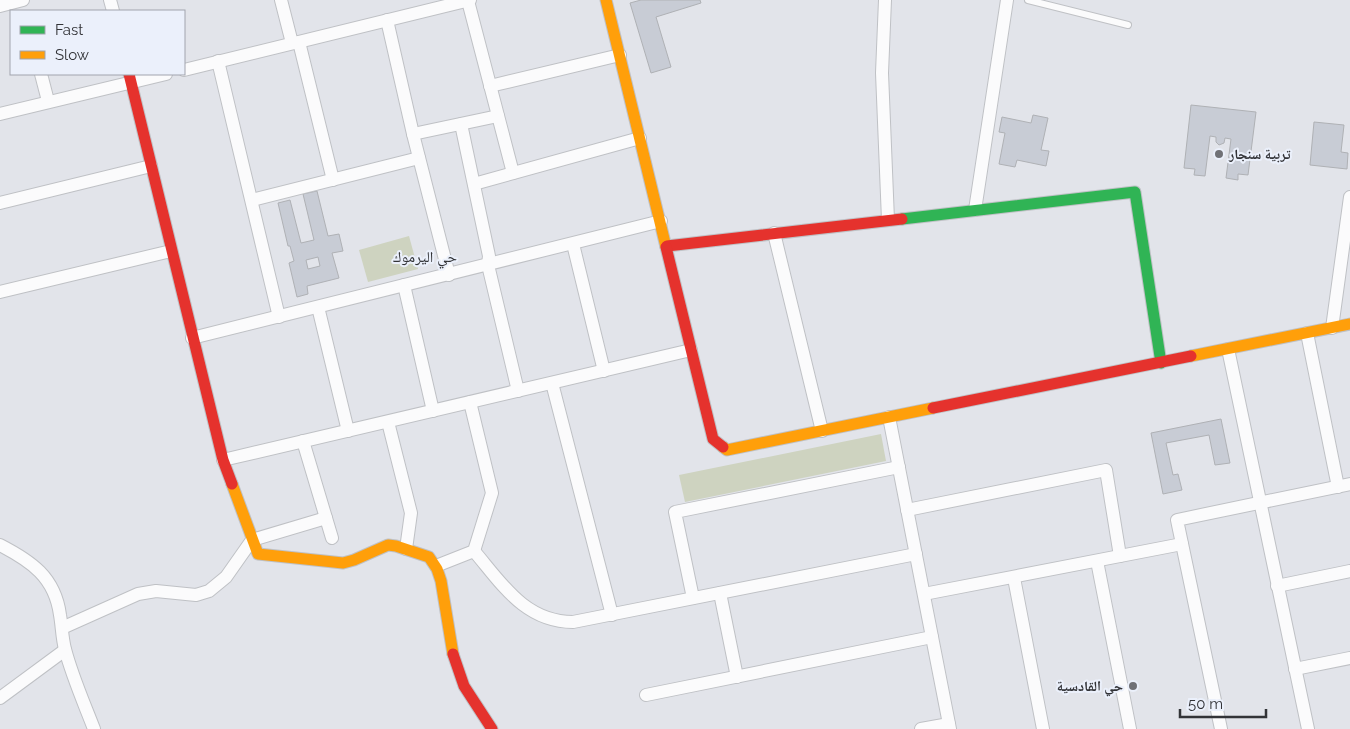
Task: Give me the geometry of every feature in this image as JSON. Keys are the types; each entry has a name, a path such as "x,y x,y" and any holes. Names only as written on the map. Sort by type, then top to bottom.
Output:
{"street":[{"path":"0,6 23,0"},
{"path":"281,0 296,42 333,180"},
{"path":"608,0 713,439 727,450 1350,324"},
{"path":"884,0 882,73 888,220"},
{"path":"975,210 1007,0"},
{"path":"185,70 462,1 490,86 513,173"},
{"path":"387,20 413,134 449,274"},
{"path":"490,86 620,55"},
{"path":"218,61 278,317"},
{"path":"41,75 48,101"},
{"path":"0,114 130,78 157,75"},
{"path":"130,78 222,460 258,554 343,563 388,545 427,555 436,566 442,581 451,647 458,671 469,696 492,729"},
{"path":"413,134 498,116"},
{"path":"461,124 489,256 488,265 518,391"},
{"path":"474,184 640,138"},
{"path":"252,200 419,158"},
{"path":"0,203 151,166"},
{"path":"667,246 1135,192 1161,363"},
{"path":"1332,328 1350,197"},
{"path":"192,338 661,221"},
{"path":"774,233 822,431"},
{"path":"573,244 604,371"},
{"path":"0,292 171,251"},
{"path":"404,286 433,411"},
{"path":"318,307 348,431"},
{"path":"1221,729 1177,520 1344,486 1308,333"},
{"path":"1228,349 1308,729"},
{"path":"222,460 691,350"},
{"path":"552,383 612,614"},
{"path":"470,402 492,493 474,551"},
{"path":"890,417 950,726 921,729"},
{"path":"388,422 411,513 406,549"},
{"path":"303,441 332,538"},
{"path":"693,598 675,512 899,467"},
{"path":"908,510 1106,470 1120,556"},
{"path":"62,628 138,594 156,591 196,595 209,591 226,577 252,540 326,518"},
{"path":"924,594 1182,544"},
{"path":"0,545 30,562 47,580 58,603 65,650 94,729"},
{"path":"474,551 512,595 526,607 543,618 558,622 573,622 916,554"},
{"path":"436,566 474,551"},
{"path":"1097,561 1130,729"},
{"path":"1278,586 1350,571"},
{"path":"1014,578 1043,729"},
{"path":"720,593 737,677"},
{"path":"646,695 932,637"},
{"path":"0,698 65,650"},
{"path":"1295,669 1350,658"}],"lane":[{"path":"1028,0 1128,25"}],"green space":[{"path":"409,236 418,269 368,282 359,250"},
{"path":"881,434 886,461 685,502 679,475"}],"building":[{"path":"641,0 700,0 701,3 656,17 671,67 651,73 630,3"},
{"path":"1191,105 1256,112 1248,175 1238,174 1238,180 1226,178 1231,139 1225,138 1224,143 1219,145 1216,142 1216,137 1210,136 1205,176 1194,175 1195,169 1184,168"},
{"path":"1033,115 1048,118 1041,150 1049,151 1046,166 1017,160 1015,167 999,164 1005,133 999,132 1002,117 1031,123"},
{"path":"1314,122 1344,125 1341,152 1348,153 1347,169 1310,165"},
{"path":"317,191 328,236 339,234 343,251 332,253 339,278 307,286 308,294 297,297 289,263 294,261 290,246 288,246 278,203 290,200 301,243 314,240 303,194","holes":["318,257 320,266 308,269 306,260"]},
{"path":"1221,419 1230,463 1215,465 1209,435 1166,443 1173,475 1178,474 1182,490 1163,494 1151,433"}],"traffic: fast":[{"path":"902,219 1135,192 1161,363"}],"traffic: slow":[{"path":"606,0 666,247"},
{"path":"1191,356 1350,324"},
{"path":"723,447 727,450 933,408"},
{"path":"232,484 258,554 343,563 388,545 429,557 437,569 441,581 453,654"}],"traffic: jam":[{"path":"129,75 223,460 232,484"},
{"path":"667,246 902,219"},
{"path":"666,247 713,439 723,447"},
{"path":"933,408 1191,356"},
{"path":"453,654 464,686 492,729"}],"place":[{"name":"تربية سنجار","path":"1219,154"},
{"name":"حي القادسية","path":"1133,686"}],"district":[{"name":"حي اليرموك","path":"425,257"}]}
